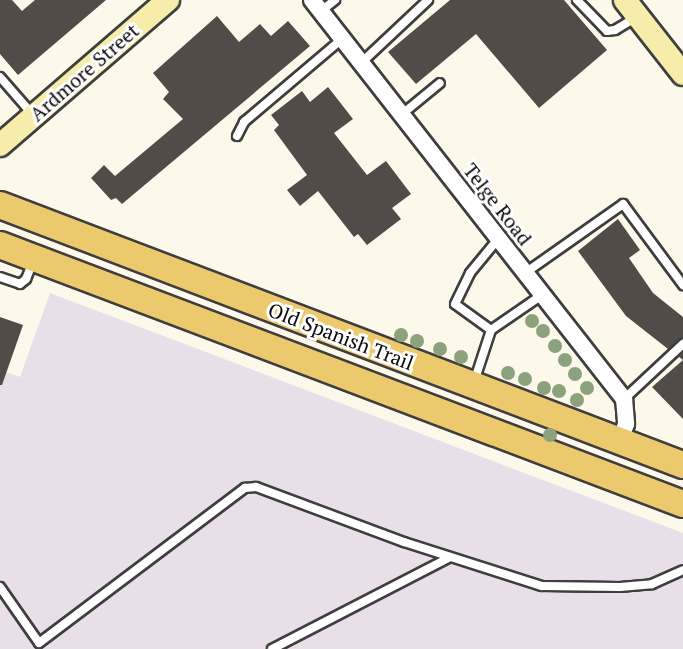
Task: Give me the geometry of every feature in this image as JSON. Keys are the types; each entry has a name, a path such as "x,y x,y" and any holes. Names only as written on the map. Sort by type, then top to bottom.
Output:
{"main road":[{"name":"Old Spanish Trail","path":"0,205 683,465"},
{"name":"Old Spanish Trail","path":"0,245 683,504"},
{"path":"187,316 200,282"},
{"path":"454,417 470,384"},
{"path":"647,490 659,456"}],"street":[{"name":"Ardmore Street","path":"0,145 168,0"},
{"name":"Telge Road","path":"317,5 624,399"},
{"path":"631,8 683,74"},
{"path":"620,441 626,424 624,399"}],"lane":[{"path":"317,5 335,0"},
{"path":"361,63 428,0"},
{"path":"577,0 607,31 615,30 631,8"},
{"path":"237,136 244,122 342,39"},
{"path":"0,77 34,116"},
{"path":"401,115 440,83"},
{"path":"525,273 623,204 683,285"},
{"path":"491,330 455,304 470,273 498,238"},
{"path":"0,277 20,284 26,279 34,258"},
{"path":"470,384 491,330 542,295"},
{"path":"624,399 683,344"},
{"path":"29,649 244,488 256,487 450,557 542,586 620,587 652,584 683,570"},
{"path":"272,649 450,557"},
{"path":"0,587 39,642"}],"shaded area":[{"path":"50,293 683,533 683,649 0,649 0,370 20,377"}],"building":[{"path":"0,0 12,0 22,11 35,0 106,0 18,75 0,54"},
{"path":"450,0 564,0 607,50 539,108 476,34 416,84 388,52"},
{"path":"217,16 239,42 260,24 271,36 288,21 310,46 122,204 116,198 111,200 91,178 104,165 115,176 183,119 163,99 169,92 153,73"},
{"path":"328,87 353,119 334,133 367,175 386,161 411,194 392,208 401,219 367,245 358,234 354,237 318,191 300,206 287,190 307,175 274,130 279,125 271,115 302,91 310,102"},
{"path":"618,219 640,250 629,258 653,293 683,317 683,338 668,349 626,316 578,251"},
{"path":"0,317 23,325 2,385 0,385"},
{"path":"683,360 683,419 652,387"}]}
